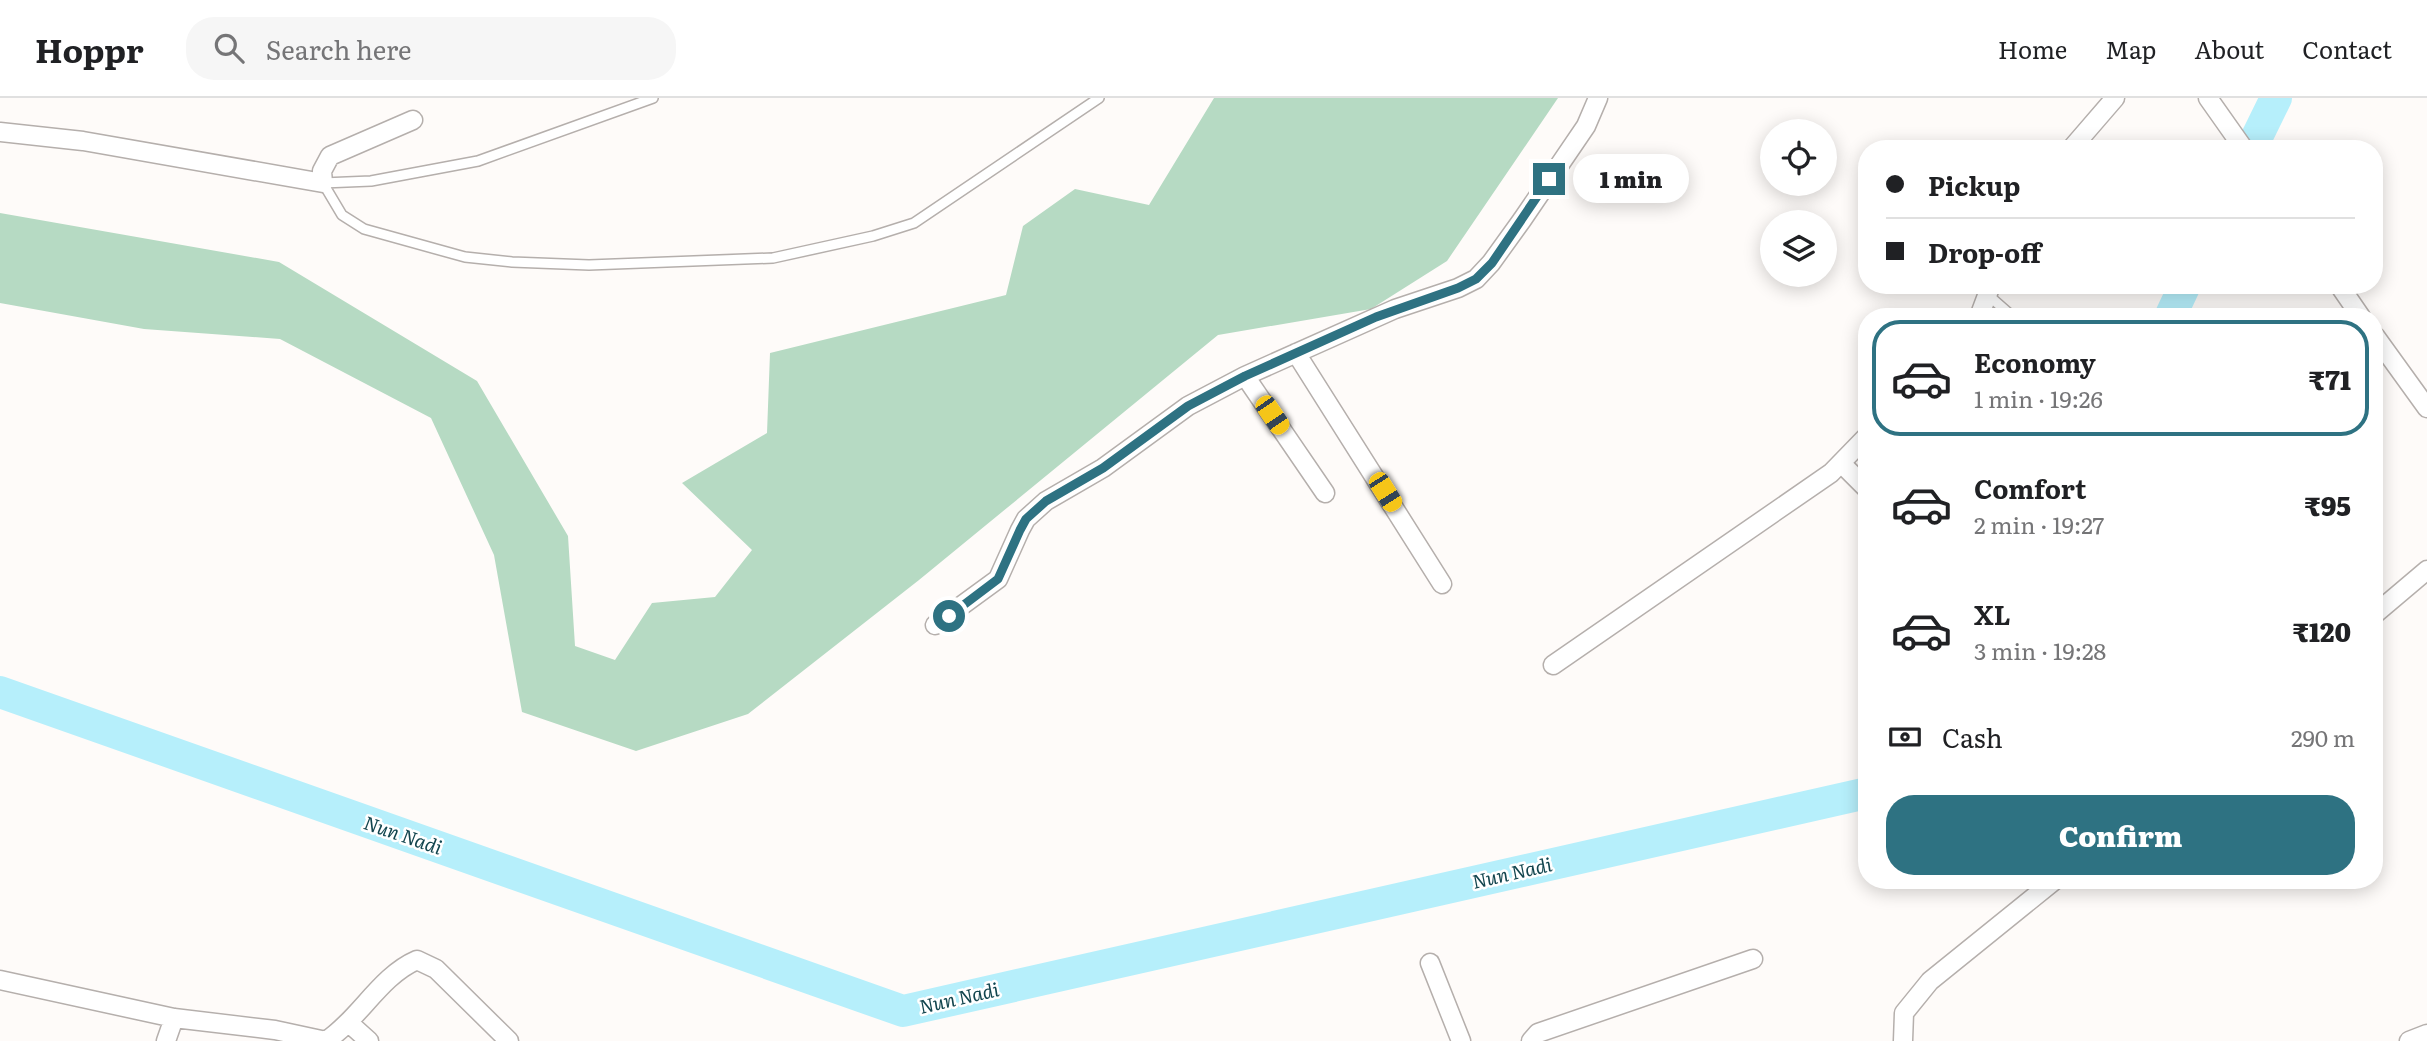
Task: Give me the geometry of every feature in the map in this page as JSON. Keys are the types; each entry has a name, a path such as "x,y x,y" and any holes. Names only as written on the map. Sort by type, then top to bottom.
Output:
{"street":[{"path":"935,625 998,579 1026,519 1046,501 1103,468 1188,406 1245,376 1395,309 1458,288 1476,279 1492,263 1586,125 1598,98"},
{"path":"2079,140 2115,98"},
{"path":"2208,98 2238,140"},
{"path":"0,132 95,143 323,183 322,171 330,156 413,120"},
{"path":"2383,347 2427,408"},
{"path":"1296,353 1442,584"},
{"path":"1245,376 1325,494"},
{"path":"1553,665 1832,473 1858,445"},
{"path":"1841,463 1858,480"},
{"path":"2383,607 2427,570"},
{"path":"1903,1041 1904,1013 1930,981 2044,889"},
{"path":"0,980 174,1018 275,1030 327,1041 349,1023 401,967 417,960 436,969 509,1041"},
{"path":"1531,1041 1538,1033 1753,960"},
{"path":"1430,963 1461,1041"},
{"path":"166,1041 174,1018"},
{"path":"349,1023 369,1041"},
{"path":"2409,1041 2427,1034"}],"lane":[{"path":"653,98 478,161 371,181 323,183 342,215 364,229 465,257 589,265 773,258 873,236 914,223 1100,98"},
{"path":"1993,294 2005,308"}],"green space":[{"path":"1214,98 1558,98 1447,261 1371,309 1218,335 919,580 748,714 636,751 522,712 494,555 431,418 280,339 144,329 0,303 0,213 279,262 477,381 568,536 575,646 615,660 652,603 715,597 752,550 682,483 767,433 770,353 1006,295 1023,226 1075,189 1149,205"}],"waterway":[{"name":"Nun Nadi","path":"2255,140 2276,98"},
{"name":"Nun Nadi","path":"2174,308 2181,294"},
{"name":"Nun Nadi","path":"0,692 903,1011 1858,795"}],"route":[{"path":"949,616 998,579 1026,519 1046,501 1103,468 1188,406 1245,376 1376,317 1476,279 1492,263 1549,179"}]}
